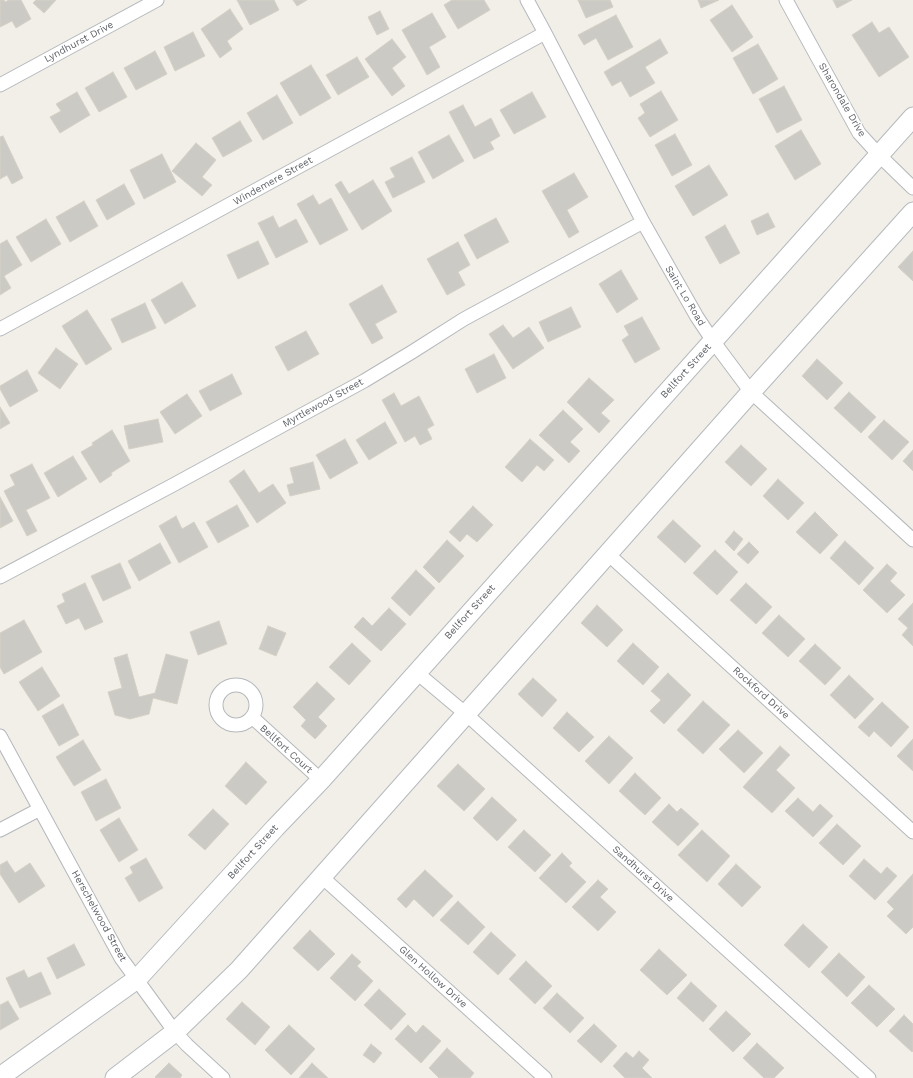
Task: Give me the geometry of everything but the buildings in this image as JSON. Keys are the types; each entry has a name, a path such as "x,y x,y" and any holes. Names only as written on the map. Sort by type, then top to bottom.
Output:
{"main road":[{"name":"Bellfort Street","path":"0,1076 137,979 321,780 913,117"},
{"path":"115,1078 175,1032 239,970 751,392 913,212"}],"street":[{"name":"Lyndhurst Drive","path":"0,85 157,0"},
{"name":"Saint Lo Road","path":"527,0 643,222 697,317 713,340 751,392 913,540"},
{"name":"Sharondale Drive","path":"786,0 858,133 879,156 913,188"},
{"name":"Windemere Street","path":"0,330 545,33"},
{"name":"Myrtlewood Street","path":"0,577 180,482 364,381 464,319 643,222"},
{"name":"Rockford Drive","path":"608,554 913,832"},
{"name":"Sandhurst Drive","path":"416,672 466,714 868,1078"},
{"name":"Bellfort Court","path":"252,717 321,780"},
{"name":"Herschelwood Street","path":"0,736 121,958 175,1032 223,1078"},
{"path":"0,830 40,809"},
{"name":"Glen Hollow Drive","path":"322,877 545,1078"}]}
